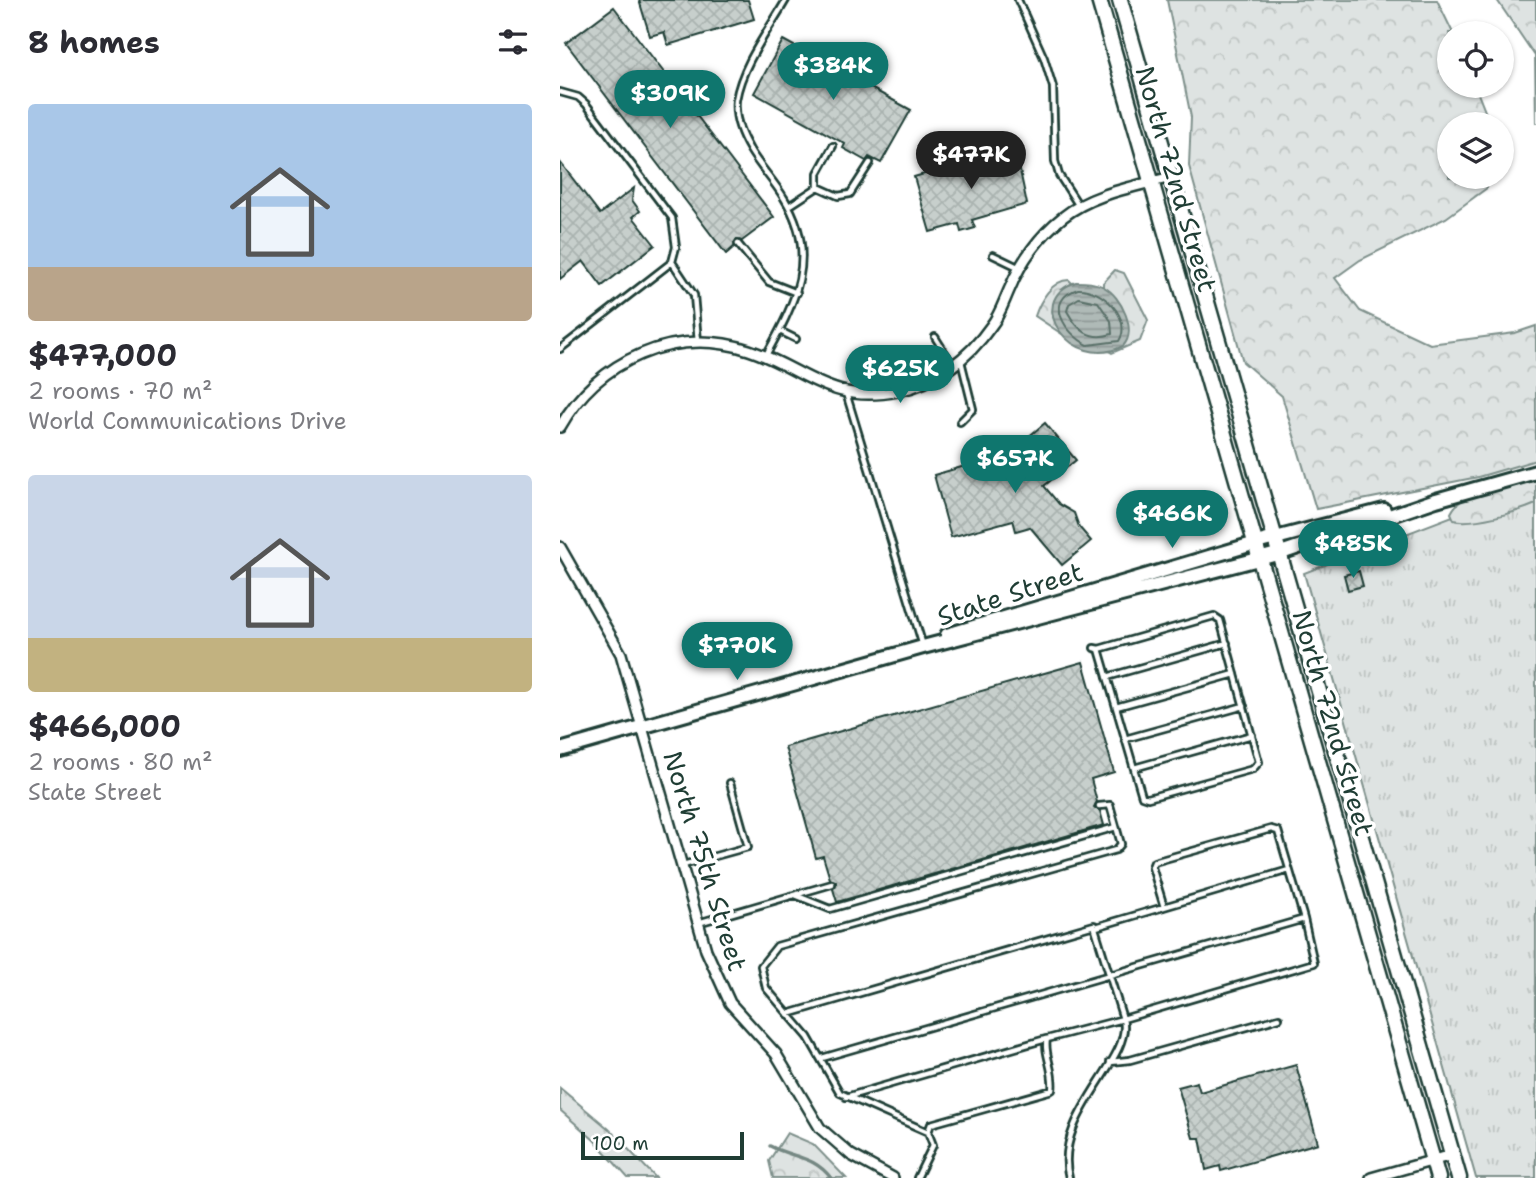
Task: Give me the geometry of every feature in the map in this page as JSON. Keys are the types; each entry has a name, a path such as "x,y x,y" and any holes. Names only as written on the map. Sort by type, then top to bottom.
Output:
{"main road":[{"name":"North 72nd Street","path":"1099,0 1438,1178"},
{"name":"North 72nd Street","path":"1120,0 1459,1178"}],"street":[{"path":"560,427 570,409 616,365 662,347 698,342 727,345 765,358 814,383 846,392 877,395 915,387 957,363 992,326 1020,268 1048,231 1079,206 1102,196 1171,177"},
{"name":"State Street","path":"923,647 975,625 1256,542 1436,500 1536,472"},
{"name":"State Street","path":"560,750 923,647 1281,553 1436,500"},
{"name":"North 75th Street","path":"560,547 621,654 698,923 723,993 742,1019 776,1054 820,1128 850,1155 893,1178"},
{"path":"1371,1178 1452,1155"}],"lane":[{"path":"765,358 797,293 802,250 799,230 789,206 743,140 737,122 736,102 740,83 786,0"},
{"path":"1018,0 1044,58 1053,87 1055,161 1059,175 1079,206"},
{"path":"560,92 578,97 586,104 662,202 676,232 672,262 694,295 698,342"},
{"path":"818,187 818,173 833,146"},
{"path":"818,187 838,196 850,194 870,163"},
{"path":"789,206 818,187"},
{"path":"738,244 769,282 797,293"},
{"path":"993,256 1020,268"},
{"path":"560,349 672,262"},
{"path":"780,331 796,339"},
{"path":"935,337 957,363 972,409 960,422"},
{"path":"846,392 923,647"},
{"path":"1214,616 1220,620 1227,643 1259,762 1253,769 1148,798 1142,796 1097,648 1214,616"},
{"path":"1107,677 1227,643"},
{"path":"1116,707 1235,674"},
{"path":"1125,739 1244,706"},
{"path":"1134,768 1252,735"},
{"path":"682,865 748,846 730,783"},
{"path":"928,1132 840,1093 822,1058 766,988 761,966 777,946 1116,850 1121,844 1110,805 1099,806"},
{"path":"794,895 830,909 1116,827"},
{"path":"845,1097 1314,964 1304,919 1278,831 1271,829 1154,862 1152,867 1164,907"},
{"path":"788,1014 1289,870"},
{"path":"698,923 832,884"},
{"path":"822,1058 1304,919"},
{"path":"1069,1178 1065,1158 1068,1138 1110,1062 1125,1027 1096,927"},
{"path":"1110,1062 1130,1060 1279,1018"},
{"path":"917,1178 933,1145 928,1132 931,1124 1052,1090 1055,1076 1045,1044 1047,1039"}],"green space":[{"path":"1167,0 1437,0 1447,21 1437,21 1437,98 1480,98 1485,112 1437,112 1437,189 1486,189 1446,218 1360,260 1335,278 1360,311 1430,344 1515,333 1536,326 1536,460 1478,477 1316,509 1282,396 1243,362 1189,166 1191,117"},
{"path":"1497,0 1536,0 1536,124 1535,56 1514,21 1511,21"},
{"path":"1115,270 1124,273 1148,320 1140,341 1112,353 1105,349 1103,283"},
{"path":"1069,280 1075,286 1068,334 1062,334 1035,316 1043,298 1052,287"},
{"path":"1536,475 1536,504 1483,519 1454,520 1451,513 1455,506 1467,497"},
{"path":"1536,484 1536,1178 1476,1178 1304,573"},
{"path":"560,1088 609,1129 656,1178 628,1178 594,1140 560,1110"},
{"path":"787,1133 813,1144 846,1178 773,1178 769,1161"}],"water":[{"path":"1076,282 1101,285 1116,298 1128,323 1129,332 1123,346 1104,352 1086,350 1071,343 1060,331 1053,318 1053,304 1060,291"}],"building":[{"path":"639,0 748,0 754,19 668,45 664,32 650,36"},
{"path":"614,7 774,217 742,241 736,240 734,247 726,254 566,43"},
{"path":"783,40 911,110 881,163 869,157 866,161 843,148 845,144 754,93"},
{"path":"1011,149 1016,167 1019,166 1027,204 972,220 975,228 961,232 959,224 930,232 914,177"},
{"path":"560,162 600,214 634,188 632,200 640,211 633,217 655,245 602,286 583,261 560,279"},
{"path":"1045,423 1076,460 1044,486 1059,504 1074,513 1079,527 1091,541 1062,565 1030,527 1016,531 1013,520 951,537 934,475 996,457 997,463"},
{"path":"1359,571 1363,586 1348,590 1344,575"},
{"path":"1083,662 1114,772 1091,779 1097,802 1094,807 1100,811 1104,825 837,902 833,889 836,882 830,879 823,856 816,858 785,747"},
{"path":"1296,1065 1318,1143 1221,1171 1220,1166 1206,1170 1200,1138 1193,1138 1178,1087 1197,1082 1200,1092"}],"waterway":[{"path":"770,1146 810,1161 831,1178"}]}
